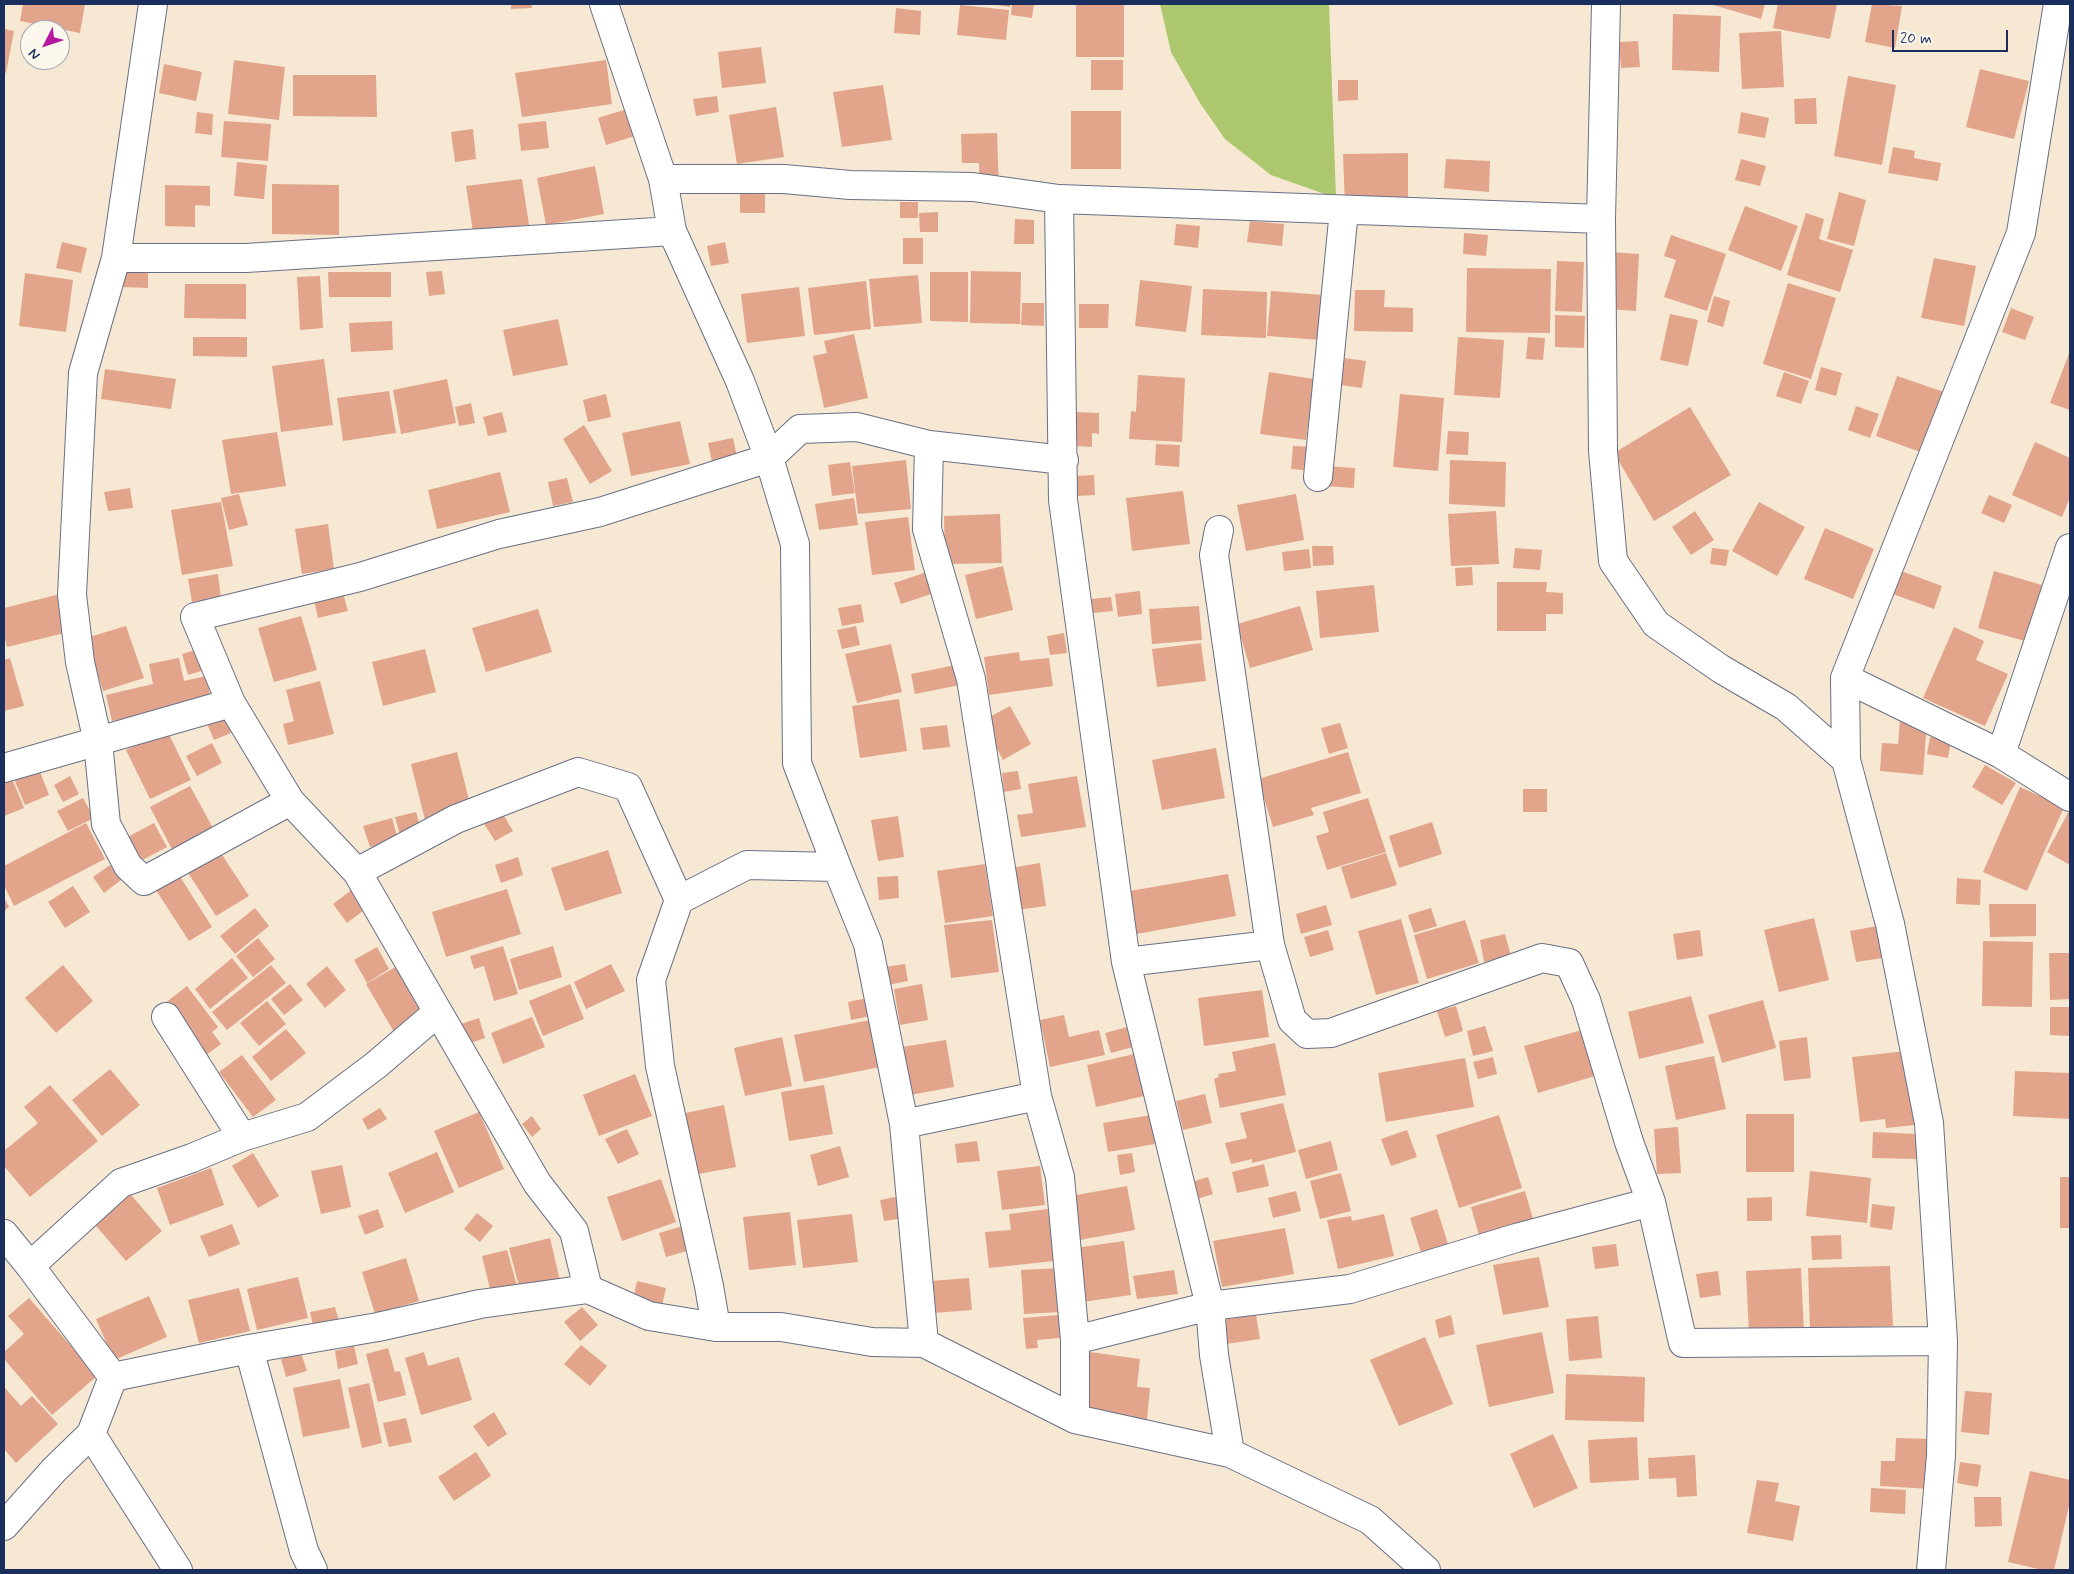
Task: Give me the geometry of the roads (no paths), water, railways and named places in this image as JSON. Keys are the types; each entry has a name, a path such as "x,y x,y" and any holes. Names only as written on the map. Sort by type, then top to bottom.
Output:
{"street":[{"path":"153,4 116,258 83,373 72,595 80,662 98,742 106,824 128,866 144,881 290,801"},
{"path":"604,4 663,179 672,231 740,381 769,458 795,544 797,763 868,944 904,1124 924,1343"},
{"path":"1606,4 1602,219 1603,451 1613,561 1656,624 1721,669 1786,707 1846,760"},
{"path":"1931,1570 1941,1456 1943,1341 1929,1123 1890,924 1846,760 1845,678 2021,233 2059,4 2070,9"},
{"path":"663,179 784,179 850,184 973,187 1059,199 1602,219"},
{"path":"1059,199 1064,460 1063,500 1126,962 1210,1306 1214,1355 1230,1453"},
{"path":"1318,477 1344,210"},
{"path":"116,258 246,258 672,231"},
{"path":"588,1289 574,1231 537,1183 357,872 290,801 231,703 195,617 360,577 499,534 600,512 769,458 800,429 857,427 929,445 1064,460"},
{"path":"929,445 927,529 972,679 1036,1096 1060,1177 1075,1340 1075,1419"},
{"path":"1219,530 1214,555 1270,945 1292,1020 1307,1034 1331,1033 1542,958 1569,963 1586,1000 1629,1142 1651,1202 1683,1343 1943,1341"},
{"path":"2001,754 2070,548"},
{"path":"1845,678 2001,754 2070,796"},
{"path":"4,768 231,703"},
{"path":"357,872 456,819 578,772 628,787 679,900"},
{"path":"716,1327 709,1286 660,1066 651,980 679,900 747,865 837,867"},
{"path":"1126,962 1270,945"},
{"path":"30,1266 121,1183 192,1158 242,1137 307,1117 376,1065 438,1012"},
{"path":"166,1017 242,1137"},
{"path":"904,1124 1036,1096"},
{"path":"1075,1340 1210,1306 1350,1289 1516,1238 1651,1202"},
{"path":"4,1234 113,1377"},
{"path":"113,1377 249,1348 378,1327 480,1304 588,1289 649,1316 716,1327 781,1327 872,1342 924,1343 1075,1419 1230,1453 1370,1520 1426,1570"},
{"path":"249,1348 304,1551 313,1570"},
{"path":"4,1526 54,1470 90,1434 113,1377"},
{"path":"90,1434 178,1570"}]}
